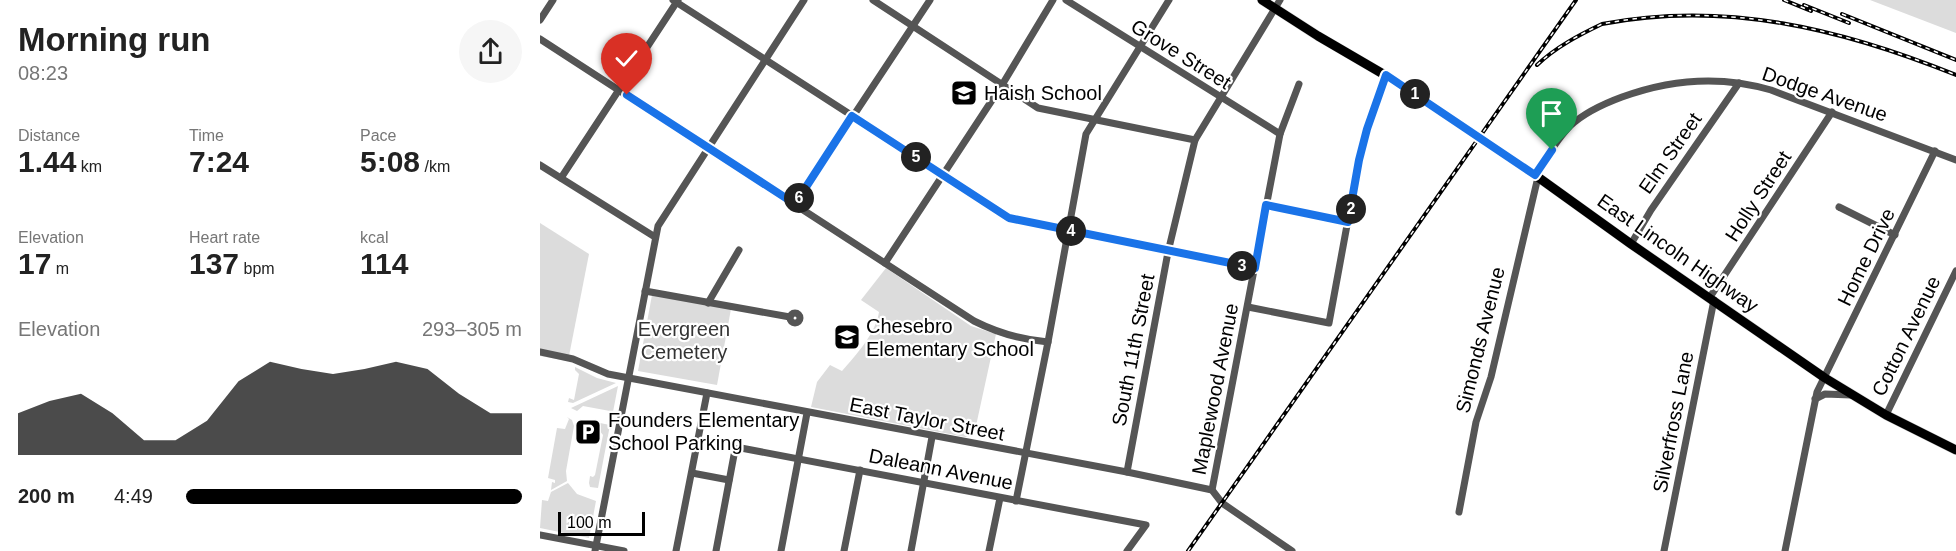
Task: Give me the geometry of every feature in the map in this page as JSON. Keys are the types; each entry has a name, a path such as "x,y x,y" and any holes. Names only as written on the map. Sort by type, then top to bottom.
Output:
{"main road":[{"name":"East Lincoln Highway","path":"1262,0 1278,4 1318,36 1386,75 1537,176 1825,378 1886,415 1956,450"}],"street":[{"path":"540,20 553,0"},
{"path":"596,549 655,237 663,218 804,0"},
{"path":"873,0 1038,108 1195,140"},
{"path":"795,204 930,0"},
{"path":"885,263 1002,85 1053,0"},
{"name":"Grove Street","path":"1066,0 1280,134"},
{"path":"1016,501 1086,134 1169,0"},
{"path":"561,178 676,1 1009,218 1255,268"},
{"name":"South 11th Street","path":"1127,472 1168,252 1195,140 1278,4"},
{"path":"540,39 964,314 990,329 1048,342"},
{"path":"1248,307 1329,323 1359,160 1386,75"},
{"name":"Dodge Avenue","path":"1537,176 1569,127 1598,106 1642,90 1674,82 1717,80 1771,90 1956,160"},
{"name":"Elm Street","path":"1631,244 1651,210 1739,83"},
{"name":"Maplewood Avenue","path":"1212,490 1280,134 1299,84"},
{"name":"Holly Street","path":"1712,299 1832,112"},
{"name":"Home Drive","path":"1785,551 1817,392 1935,151"},
{"path":"540,165 655,237"},
{"name":"Simonds Avenue","path":"1459,512 1476,422 1491,377 1537,176"},
{"path":"1266,205 1348,222"},
{"path":"1839,207 1895,235"},
{"path":"708,303 739,250"},
{"name":"Cotton Avenue","path":"1886,415 1956,271"},
{"path":"645,291 790,317"},
{"name":"Silverfross Lane","path":"1664,551 1712,299"},
{"name":"East Taylor Street","path":"540,352 567,358 602,372 628,378 1212,490"},
{"path":"676,551 707,393"},
{"path":"1815,399 1825,394 1855,396"},
{"path":"781,551 807,412"},
{"path":"910,551 932,437"},
{"name":"Daleann Avenue","path":"729,480 736,449 744,448 1146,525 1128,551"},
{"path":"844,551 860,470"},
{"path":"692,473 729,480 716,551"},
{"path":"1212,490 1222,503 1292,551"},
{"path":"989,551 1000,498"},
{"path":"540,535 596,549 624,551"}],"green space":[{"path":"1870,0 1956,0 1956,33"},
{"path":"540,223 589,254 568,361 540,356"},
{"path":"886,268 971,326 996,334 974,435 965,437 811,407 817,382 830,365 842,371 874,328 879,312 861,300"},
{"name":"Evergreen Cemetery","path":"652,295 731,309 717,385 638,371"},
{"path":"575,367 597,378 616,383 573,403 568,402 569,398 574,400 579,374"},
{"path":"618,386 612,417 608,415 610,411 583,406 577,411 571,408"},
{"path":"567,417 572,420 574,426 566,471 567,481 551,490 552,482 555,483 555,480 548,478 557,428 565,429 569,419"},
{"path":"600,423 610,425 598,488 590,487 589,483 590,476 595,475 603,435 599,430"},
{"path":"568,483 577,494 596,501 589,538 540,528 542,500 548,501 551,492"}],"railway":[{"path":"1188,551 1576,0"},
{"path":"1784,0 1811,11"},
{"path":"1804,5 1849,23"},
{"path":"1842,14 1956,60"},
{"path":"1537,65 1568,42 1602,24 1648,17 1693,15 1738,17 1826,32 1870,44 1956,75"}],"place":[{"name":"Haish School","path":"964,93"},
{"name":"Chesebro Elementary School","path":"847,337"},
{"name":"Founders Elementary School Parking","path":"588,432"}],"route":[{"path":"627,95 795,204 852,116 1009,218 1255,268 1266,205 1348,222 1367,129 1386,75 1535,175 1552,150"}]}
